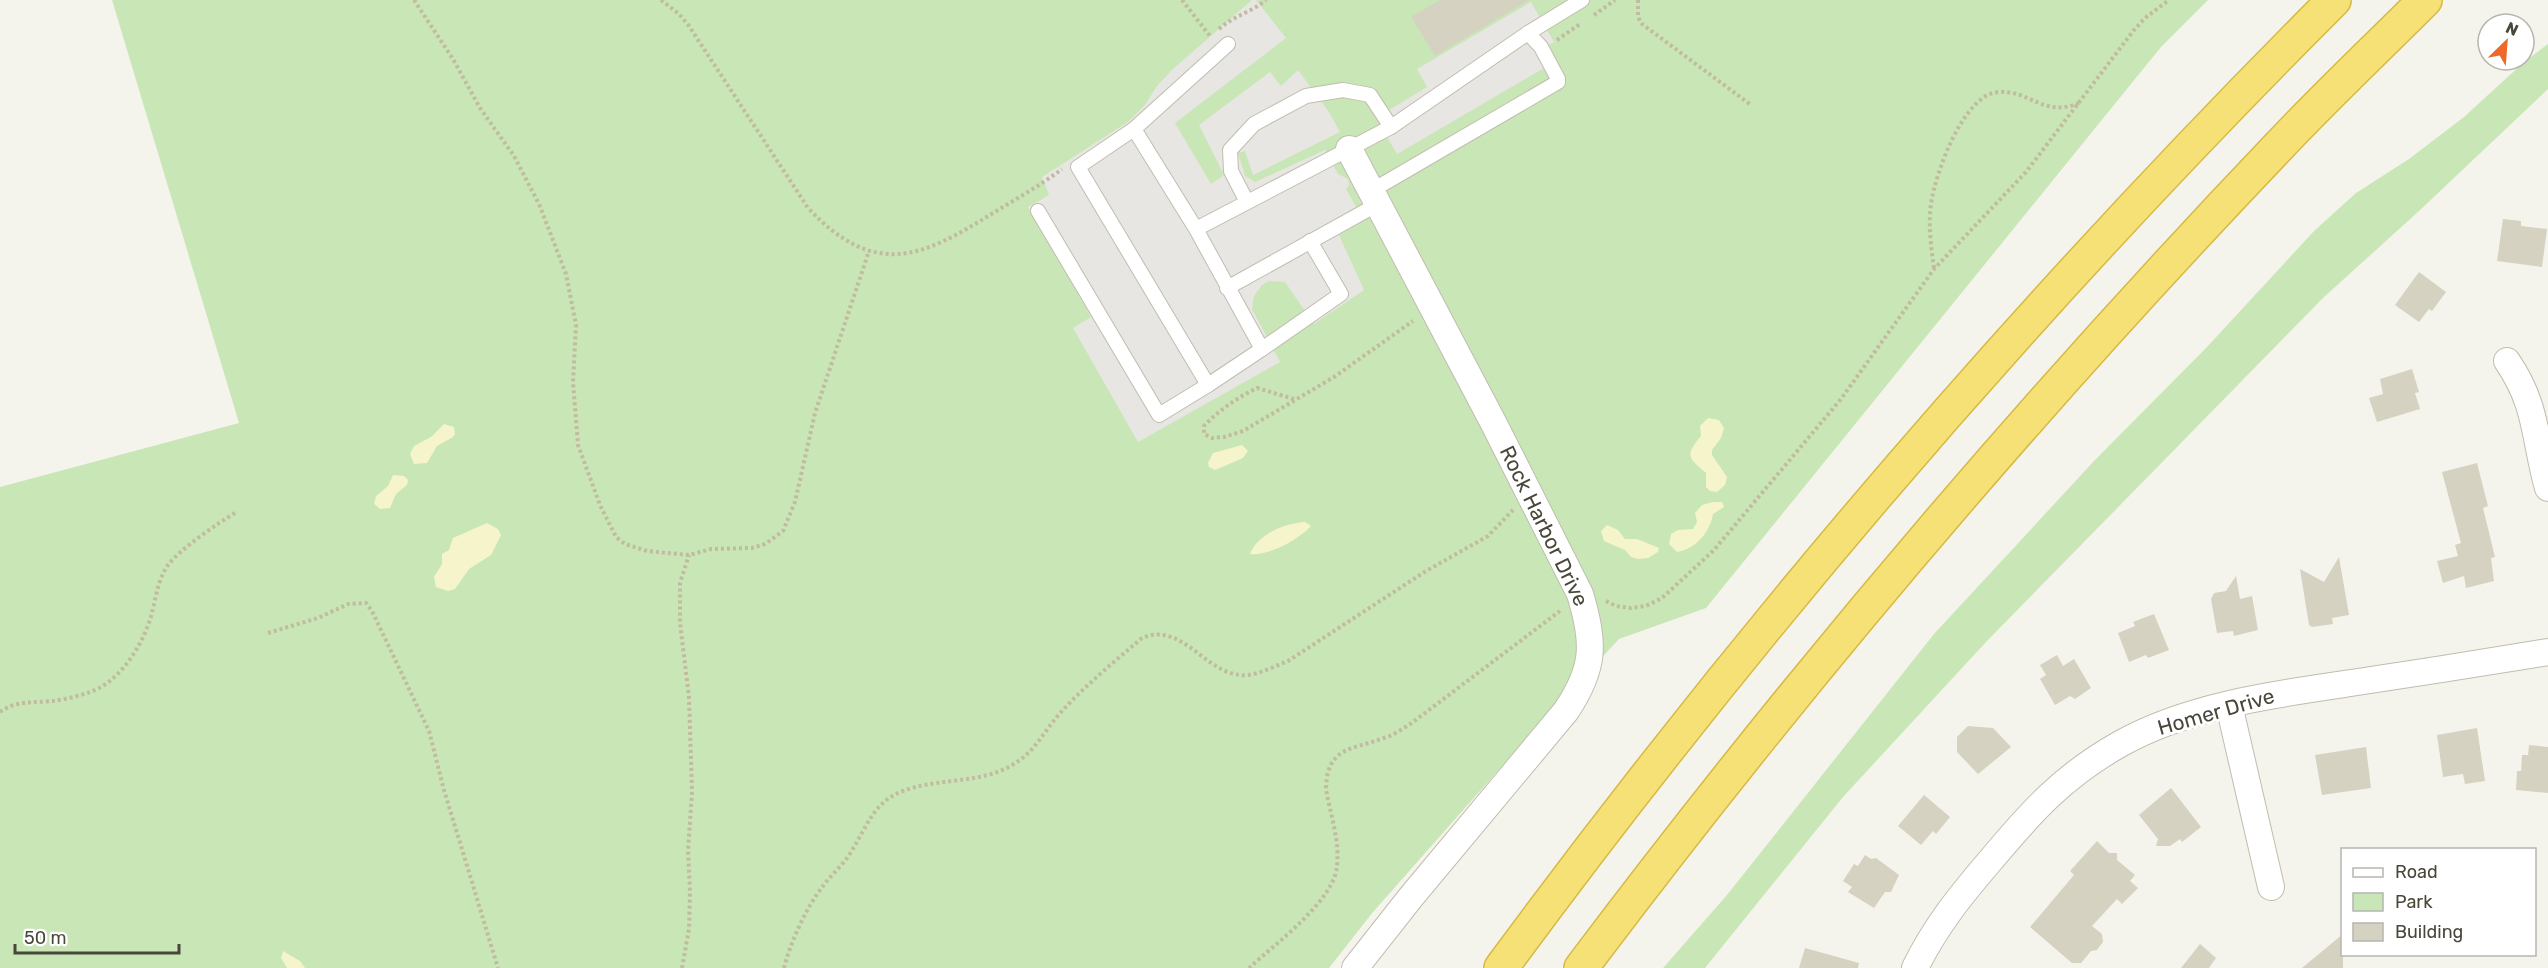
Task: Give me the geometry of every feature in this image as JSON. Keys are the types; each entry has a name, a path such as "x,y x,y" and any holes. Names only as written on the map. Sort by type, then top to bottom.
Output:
{"highway":[{"path":"1500,968 1711,697 1903,466 2034,318 2196,141 2334,0"},
{"path":"1581,968 1790,698 2015,435 2280,144 2425,0"}],"street":[{"name":"Rock Harbor Drive","path":"1348,149 1433,306 1580,594 1587,618 1590,659 1576,696 1410,897 1355,968"},
{"path":"2507,362 2522,382 2531,405 2548,488"},
{"name":"Homer Drive","path":"1915,968 1930,936 1949,910 2047,795 2085,766 2121,743 2171,721 2278,694 2548,652"},
{"path":"2229,705 2271,887"}],"lane":[{"path":"1196,230 1391,127 1528,33 1582,0"},
{"path":"1227,288 1310,241 1374,197 1558,82 1540,47 1528,33"},
{"path":"1208,384 1078,167 1134,129 1228,44"},
{"path":"1247,202 1231,171 1230,150 1254,124 1276,111 1306,96 1343,90 1370,95 1391,127"},
{"path":"1134,129 1196,230 1262,349"},
{"path":"1038,211 1160,415 1262,349 1341,294 1310,241"}],"path":[{"path":"414,0 453,59 480,108 519,164 539,204 566,274 576,325 573,382 578,446 585,468 616,537 634,549 689,555 711,549 752,548 765,544 783,531 795,502 815,413 869,252"},
{"path":"661,0 679,14 689,26 808,208 836,233 869,252 913,253 934,247 956,237 1025,192 1044,183 1063,168"},
{"path":"1182,0 1210,36"},
{"path":"1203,42 1230,19 1266,0"},
{"path":"1638,0 1638,17 1642,24 1751,105"},
{"path":"1249,968 1325,898 1334,879 1338,858 1326,789 1329,766 1334,758 1350,748 1387,738 1413,722 1547,623 1580,594 1592,580 1606,601 1616,606 1631,608 1646,606 1662,598 1679,584 1735,526 1835,407 1934,269 2005,197 2047,147 2134,30 2145,18 2169,0"},
{"path":"1934,269 1930,226 1934,188 1948,149 1971,108 1989,93 2000,92 2011,93 2055,108 2066,108 2079,102"},
{"path":"1294,399 1257,388 1214,415 1204,426 1204,434 1212,438 1243,431 1334,377 1433,306"},
{"path":"784,968 792,944 815,896 850,854 873,812 889,798 916,786 977,777 1016,763 1036,744 1061,712 1124,653 1142,638 1154,633 1167,634 1180,640 1220,668 1235,674 1247,675 1265,671 1288,661 1426,571 1488,536 1504,521 1528,489"},
{"path":"0,712 8,706 28,701 52,701 102,687 124,666 139,645 149,624 159,580 169,563 216,524 237,512"},
{"path":"682,968 689,928 688,851 692,792 689,697 680,623 680,583 689,555"},
{"path":"268,633 318,618 348,604 366,603 372,611 429,730 444,790 498,968"}],"green space":[{"path":"112,0 2208,0 2161,47 1706,608 1619,639 1525,740 1373,912 1329,968 0,968 0,487 239,423"},
{"path":"2548,44 2548,89 2323,298 1986,642 1843,797 1705,968 1663,968 1727,895 1934,634 2094,461 2207,347 2314,231 2356,193 2409,159 2464,117 2513,72 2536,72 2536,53"}],"sand":[{"path":"1708,418 1719,420 1724,428 1721,438 1712,450 1712,455 1727,477 1725,485 1717,492 1710,491 1706,487 1706,473 1692,460 1691,456 1692,448 1701,436 1700,426"},
{"path":"444,424 454,427 453,437 437,446 427,463 414,464 410,454 414,446 431,437"},
{"path":"1242,445 1248,451 1243,458 1215,470 1209,467 1208,463 1213,453"},
{"path":"393,475 404,476 408,480 407,485 396,494 390,508 380,509 374,504 376,496 388,486"},
{"path":"1722,502 1724,507 1713,514 1709,527 1701,539 1677,552 1669,544 1671,534 1678,530 1693,529 1697,522 1695,513 1702,505"},
{"path":"1305,522 1311,526 1291,542 1274,550 1250,554 1265,535 1281,527"},
{"path":"487,523 498,529 501,535 491,555 469,569 455,589 448,591 436,587 434,577 442,564 442,554 449,550 453,538"},
{"path":"1607,525 1618,530 1625,539 1637,539 1659,548 1658,552 1648,558 1631,557 1625,550 1604,541 1601,531"},
{"path":"283,951 300,961 305,968 287,968 281,958"}],"shaded area":[{"path":"1252,0 1256,0 1286,38 1175,123 1211,184 1224,175 1199,125 1270,72 1281,86 1298,70 1329,112 1340,132 1253,175 1245,151 1238,153 1245,176 1255,182 1325,150 1338,174 1348,179 1349,185 1346,189 1364,221 1339,235 1364,290 1314,324 1285,282 1269,281 1262,285 1254,296 1252,309 1280,362 1138,442 1073,328 1091,317 1028,207 1049,195 1042,177 1128,122 1145,105 1157,86 1173,69"},
{"path":"1531,2 1554,42 1540,50 1549,65 1397,154 1376,118 1427,87 1417,69"}],"building":[{"path":"1440,0 1529,0 1435,56 1411,17"},
{"path":"2503,219 2521,221 2521,226 2547,229 2542,267 2497,261"},
{"path":"2419,272 2446,292 2432,311 2429,309 2419,322 2395,305"},
{"path":"2412,369 2419,392 2415,393 2420,409 2377,422 2369,398 2383,394 2380,379"},
{"path":"2477,463 2488,506 2483,508 2495,557 2491,558 2494,581 2466,588 2464,576 2443,583 2437,561 2458,556 2455,545 2461,543 2442,472"},
{"path":"2339,557 2349,615 2332,618 2333,624 2312,627 2309,625 2300,569 2324,582"},
{"path":"2236,576 2240,599 2252,596 2258,630 2234,636 2233,631 2217,633 2211,599 2214,593 2226,591"},
{"path":"2154,614 2169,650 2148,658 2146,655 2129,662 2118,633 2135,626 2133,622"},
{"path":"2057,655 2063,666 2074,659 2091,688 2075,699 2070,696 2055,705 2040,679 2046,675 2040,665"},
{"path":"1968,726 1993,728 2011,747 1978,774 1957,752 1957,737"},
{"path":"2477,728 2485,781 2465,784 2463,774 2443,777 2437,735"},
{"path":"2529,745 2548,747 2548,793 2516,790 2517,771 2521,771 2522,755 2528,755"},
{"path":"2366,747 2371,788 2322,795 2315,755"},
{"path":"2171,788 2201,827 2182,842 2180,839 2170,846 2156,846 2158,839 2139,815"},
{"path":"1924,795 1950,817 1936,834 1933,831 1921,845 1898,826"},
{"path":"2097,841 2109,853 2117,853 2117,860 2135,875 2130,881 2138,888 2122,904 2117,899 2092,926 2102,934 2103,942 2097,950 2091,951 2081,963 2072,963 2030,927 2074,875 2070,871"},
{"path":"1865,855 1871,859 1876,858 1899,875 1891,892 1885,892 1874,908 1848,892 1852,887 1843,881 1854,864 1858,866"},
{"path":"2341,936 2343,968 2302,968"},
{"path":"2200,944 2216,958 2209,968 2181,968"},
{"path":"1805,948 1859,963 1858,968 1799,968"}]}
